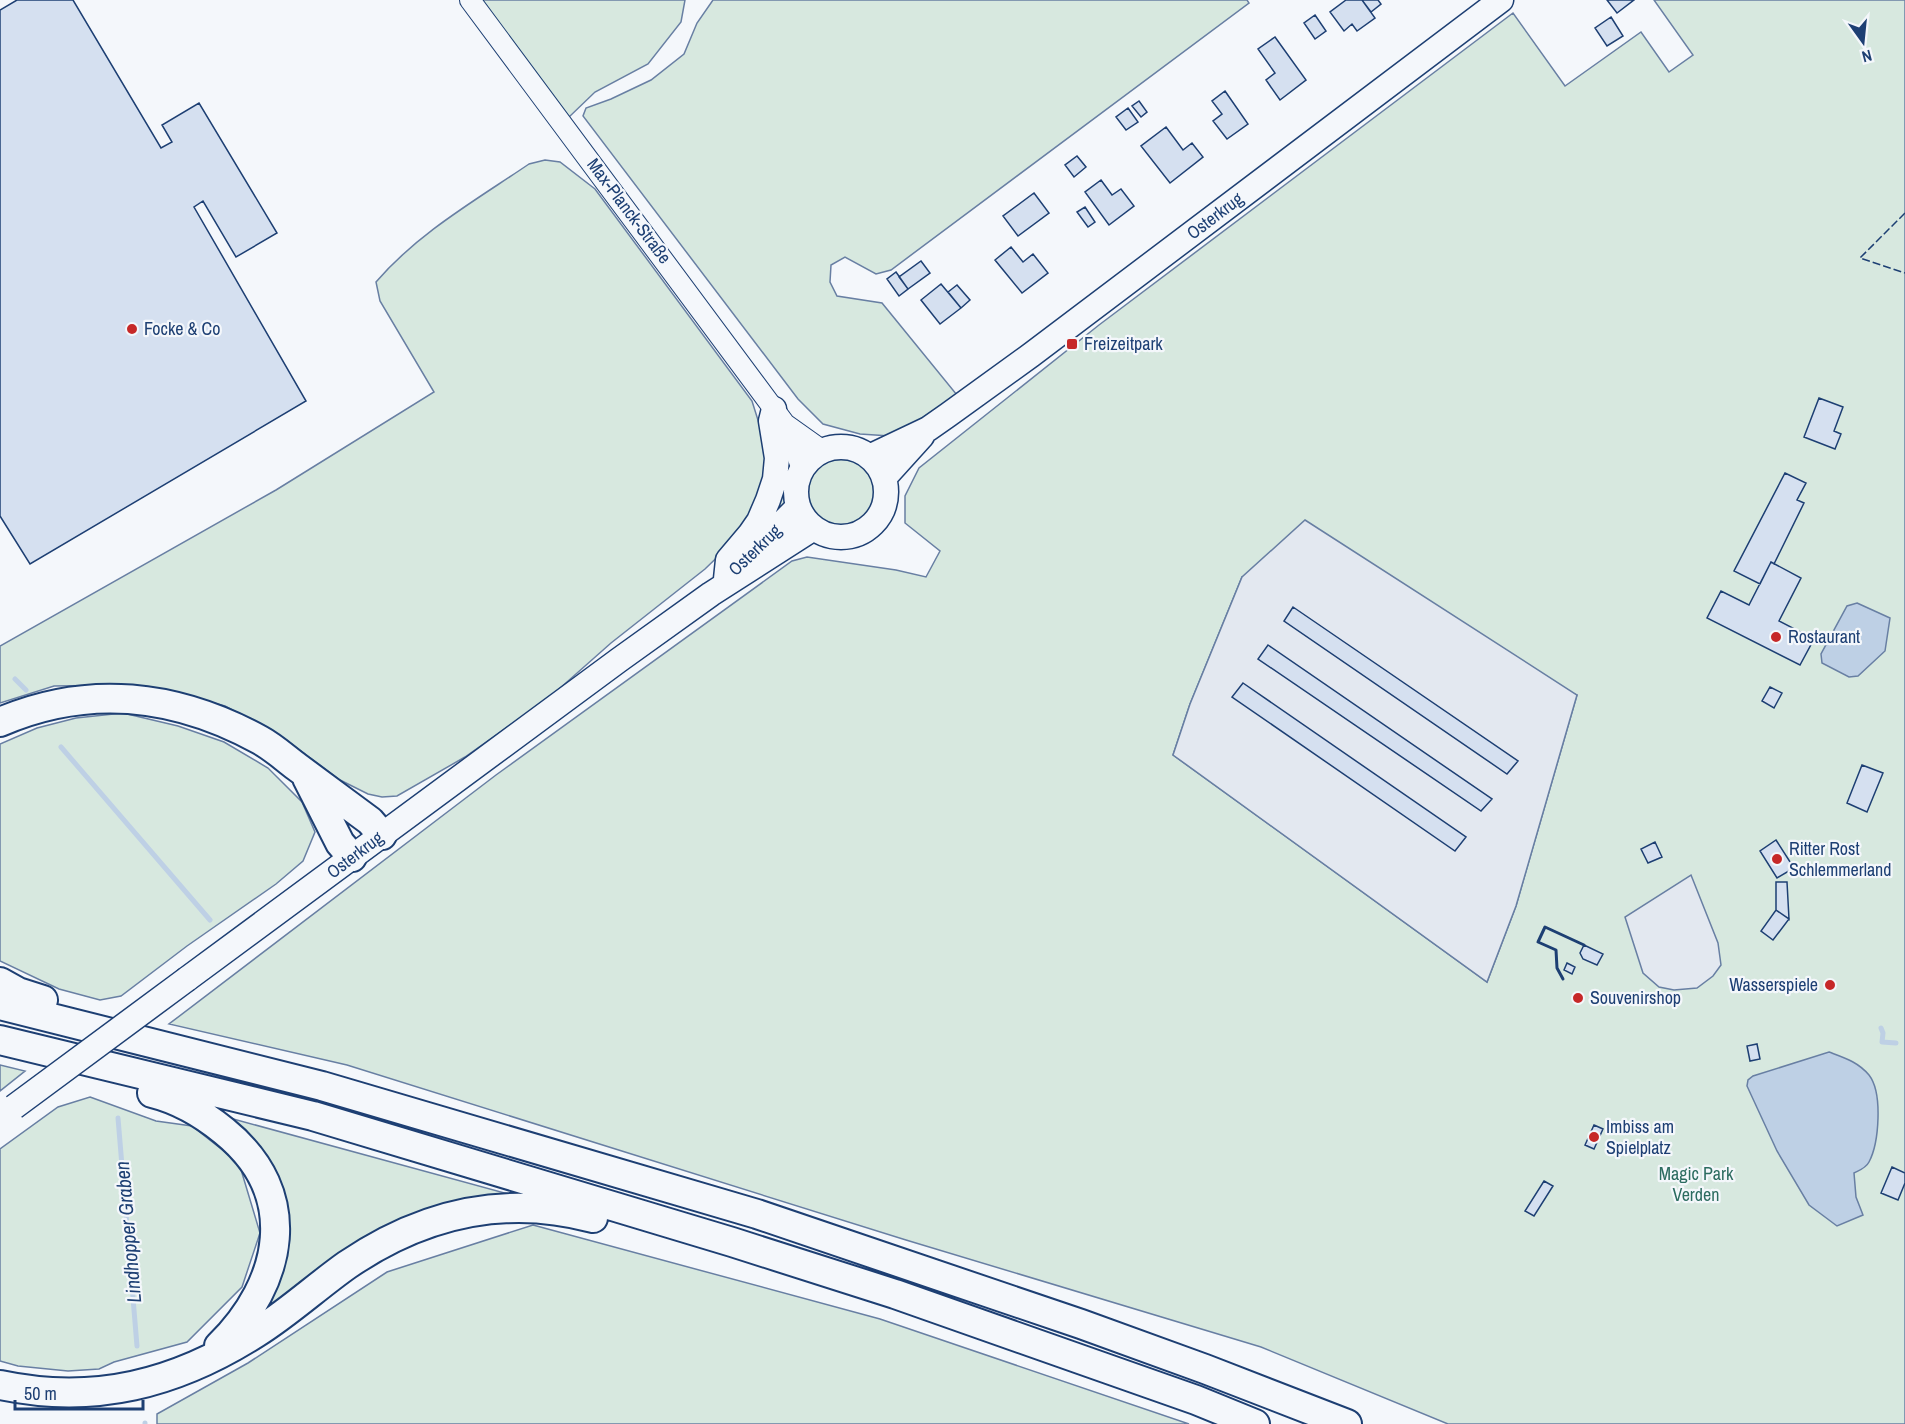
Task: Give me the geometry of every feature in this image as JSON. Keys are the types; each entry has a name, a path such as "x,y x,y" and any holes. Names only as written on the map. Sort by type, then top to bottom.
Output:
{"highway":[{"path":"0,722 41,707 75,700 108,697 146,701 179,708 221,722 261,741 370,821 382,835"},
{"path":"305,773 340,843 352,857"},
{"path":"0,982 18,992 98,1014 122,1035"},
{"path":"0,1005 322,1086 757,1214 1081,1324 1336,1420"},
{"path":"0,1040 313,1116 715,1238 895,1294 1196,1400 1255,1424"},
{"path":"63,1055 87,1076 183,1103 203,1115 232,1137 247,1152 264,1177 273,1203 276,1229 269,1272 243,1319 205,1361"},
{"path":"0,1385 53,1393 99,1392 146,1383 205,1361 258,1332 348,1265 391,1238 423,1224 462,1213 495,1208 531,1208 589,1217 686,1243 715,1238"}],"main road":[{"name":"Osterkrug","path":"869,457 928,429 1030,355 1501,0"},
{"path":"719,586 728,560 759,521 768,500 775,479 777,458 771,421 780,416"},
{"name":"Osterkrug","path":"884,478 928,429"},
{"path":"798,507 796,487 802,469 810,459 823,451 846,447 858,450 876,465 884,478 885,497 876,520 856,534 834,537 814,528"},
{"name":"Osterkrug","path":"7,1112 719,586 814,528 804,518 798,507 719,586"}],"street":[{"name":"Max-Planck-Straße","path":"470,0 780,416 802,469"},
{"name":"Max-Planck-Straße","path":"780,416 823,451"}],"green space":[{"path":"475,0 685,0 681,22 648,64 595,92 567,119"},
{"path":"713,0 1247,0 1249,3 891,270 876,274 845,257 831,265 830,282 837,296 882,303 957,395 890,436 860,434 823,424 798,399 583,116 586,108 651,80 684,54 697,23"},
{"name":"Magic Park Verden","path":"1654,0 1905,0 1905,1424 1448,1424 1261,1347 906,1240 347,1065 169,1024 496,775 792,561 807,557 896,570 926,577 940,551 905,523 905,496 919,468 1099,325 1513,13 1565,86 1641,32 1669,72 1693,55","holes":["1242,577 1577,695 1516,906 1487,982 1173,755 1190,704"]},
{"path":"545,160 560,162 595,189 752,401 763,436 766,463 763,487 737,538 705,569 611,643 550,697 465,757 397,796 382,797 368,794 340,780 282,737 225,706 172,692 122,685 54,686 0,703 0,646 276,490 434,392 380,301 376,282 410,248 448,218 529,164"},
{"path":"781,445 792,468 783,511 763,529"},
{"path":"840,457 853,460 865,467 872,479 875,492 872,505 865,517 853,524 840,527 827,524 815,517 808,505 805,492 808,479 815,467 827,460"},
{"path":"123,713 178,726 224,742 268,768 302,802 315,832 303,861 276,884 187,946 121,996 100,1000 59,989 0,961 0,744 37,728 76,718"},
{"path":"0,1065 25,1071 0,1091"},
{"path":"90,1097 156,1121 192,1126 239,1163 260,1233 242,1287 187,1342 114,1362 99,1369 68,1371 18,1366 0,1361 0,1149 58,1107"},
{"path":"226,1117 519,1197 446,1211 258,1324 283,1254"},
{"path":"533,1225 880,1319 1189,1424 157,1424 157,1414 248,1363 387,1272"}],"shaded area":[{"path":"1305,520 1577,695 1516,906 1487,982 1173,755 1190,704 1242,577"},
{"path":"1691,875 1718,943 1721,965 1713,976 1697,988 1674,990 1659,987 1643,973 1625,917"}],"water":[{"path":"1857,603 1890,618 1885,651 1858,676 1849,677 1822,663 1821,654 1847,606"},
{"path":"1829,1052 1846,1058 1869,1075 1878,1105 1877,1131 1872,1154 1866,1166 1854,1173 1856,1197 1863,1215 1837,1226 1809,1205 1777,1151 1747,1086 1748,1080 1753,1076"}],"building":[{"name":"Focke & Co","path":"17,0 73,0 161,148 172,142 162,125 199,103 277,233 236,257 203,201 194,207 306,401 30,564 0,516 0,10"},
{"path":"1346,0 1362,0 1375,18 1357,31 1352,24 1344,31 1330,12"},
{"path":"1362,0 1378,0 1381,4 1371,12"},
{"path":"1607,0 1634,0 1617,13"},
{"path":"1315,15 1326,31 1315,39 1304,23"},
{"path":"1611,17 1623,36 1607,46 1595,28"},
{"path":"1275,37 1306,80 1280,100 1266,80 1275,73 1258,49"},
{"path":"1225,91 1248,124 1227,139 1213,121 1222,114 1212,101"},
{"path":"1139,101 1147,112 1141,117 1132,106"},
{"path":"1128,108 1138,122 1126,130 1116,117"},
{"path":"1166,127 1183,150 1192,143 1203,157 1170,183 1141,146"},
{"path":"1077,156 1086,167 1074,177 1065,165"},
{"path":"1101,180 1112,195 1121,189 1134,206 1109,225 1085,192"},
{"path":"1034,193 1049,213 1018,236 1003,216"},
{"path":"1085,207 1095,222 1088,227 1077,212"},
{"path":"1011,247 1023,262 1033,254 1048,273 1022,293 995,260"},
{"path":"921,261 930,273 908,289 899,277"},
{"path":"896,272 908,289 899,296 887,279"},
{"path":"941,284 961,308 940,324 921,300"},
{"path":"957,285 970,300 961,308 948,292"},
{"path":"1819,398 1843,407 1834,431 1841,434 1835,449 1804,437"},
{"path":"1785,473 1806,483 1797,500 1804,503 1774,564 1771,562 1760,584 1734,571"},
{"path":"1771,562 1801,578 1779,621 1814,639 1800,665 1707,618 1721,591 1749,605"},
{"path":"1293,607 1518,761 1507,774 1284,621"},
{"path":"1268,645 1492,799 1481,811 1258,659"},
{"path":"1243,683 1466,837 1455,851 1232,697"},
{"path":"1770,687 1782,693 1774,708 1762,701"},
{"path":"1862,765 1883,773 1867,812 1847,803"},
{"name":"Ritter Rost Schlemmerland","path":"1776,840 1794,868 1777,878 1760,851"},
{"path":"1655,842 1662,857 1648,863 1641,849"},
{"path":"1776,882 1787,882 1789,919 1776,910"},
{"path":"1776,910 1789,919 1773,940 1761,931"},
{"path":"1584,945 1603,954 1597,965 1583,959 1580,953"},
{"path":"1567,963 1575,967 1572,974 1564,970"},
{"path":"1757,1044 1760,1059 1750,1061 1747,1046"},
{"name":"Imbiss am Spielplatz","path":"1594,1125 1603,1129 1594,1149 1585,1145"},
{"path":"1892,1167 1905,1173 1905,1183 1898,1200 1881,1193"},
{"path":"1544,1181 1553,1186 1534,1216 1525,1211"}],"waterway":[{"name":"Lindhopper Graben","path":"15,679 26,690"},
{"name":"Lindhopper Graben","path":"61,747 210,920"},
{"path":"1881,1028 1882,1042 1896,1043"},
{"name":"Lindhopper Graben","path":"118,1118 137,1346"}],"fence":[{"path":"1905,213 1860,258 1905,273"}],"wall":[{"path":"1563,979 1557,968 1556,950 1538,942 1545,927 1584,945"}],"place":[{"name":"Focke & Co","path":"132,329"},
{"name":"Freizeitpark","path":"1072,344"},
{"name":"Rostaurant","path":"1776,637"},
{"name":"Ritter Rost Schlemmerland","path":"1777,859"},
{"name":"Wasserspiele","path":"1830,985"},
{"name":"Souvenirshop","path":"1578,998"},
{"name":"Imbiss am Spielplatz","path":"1594,1137"}]}
